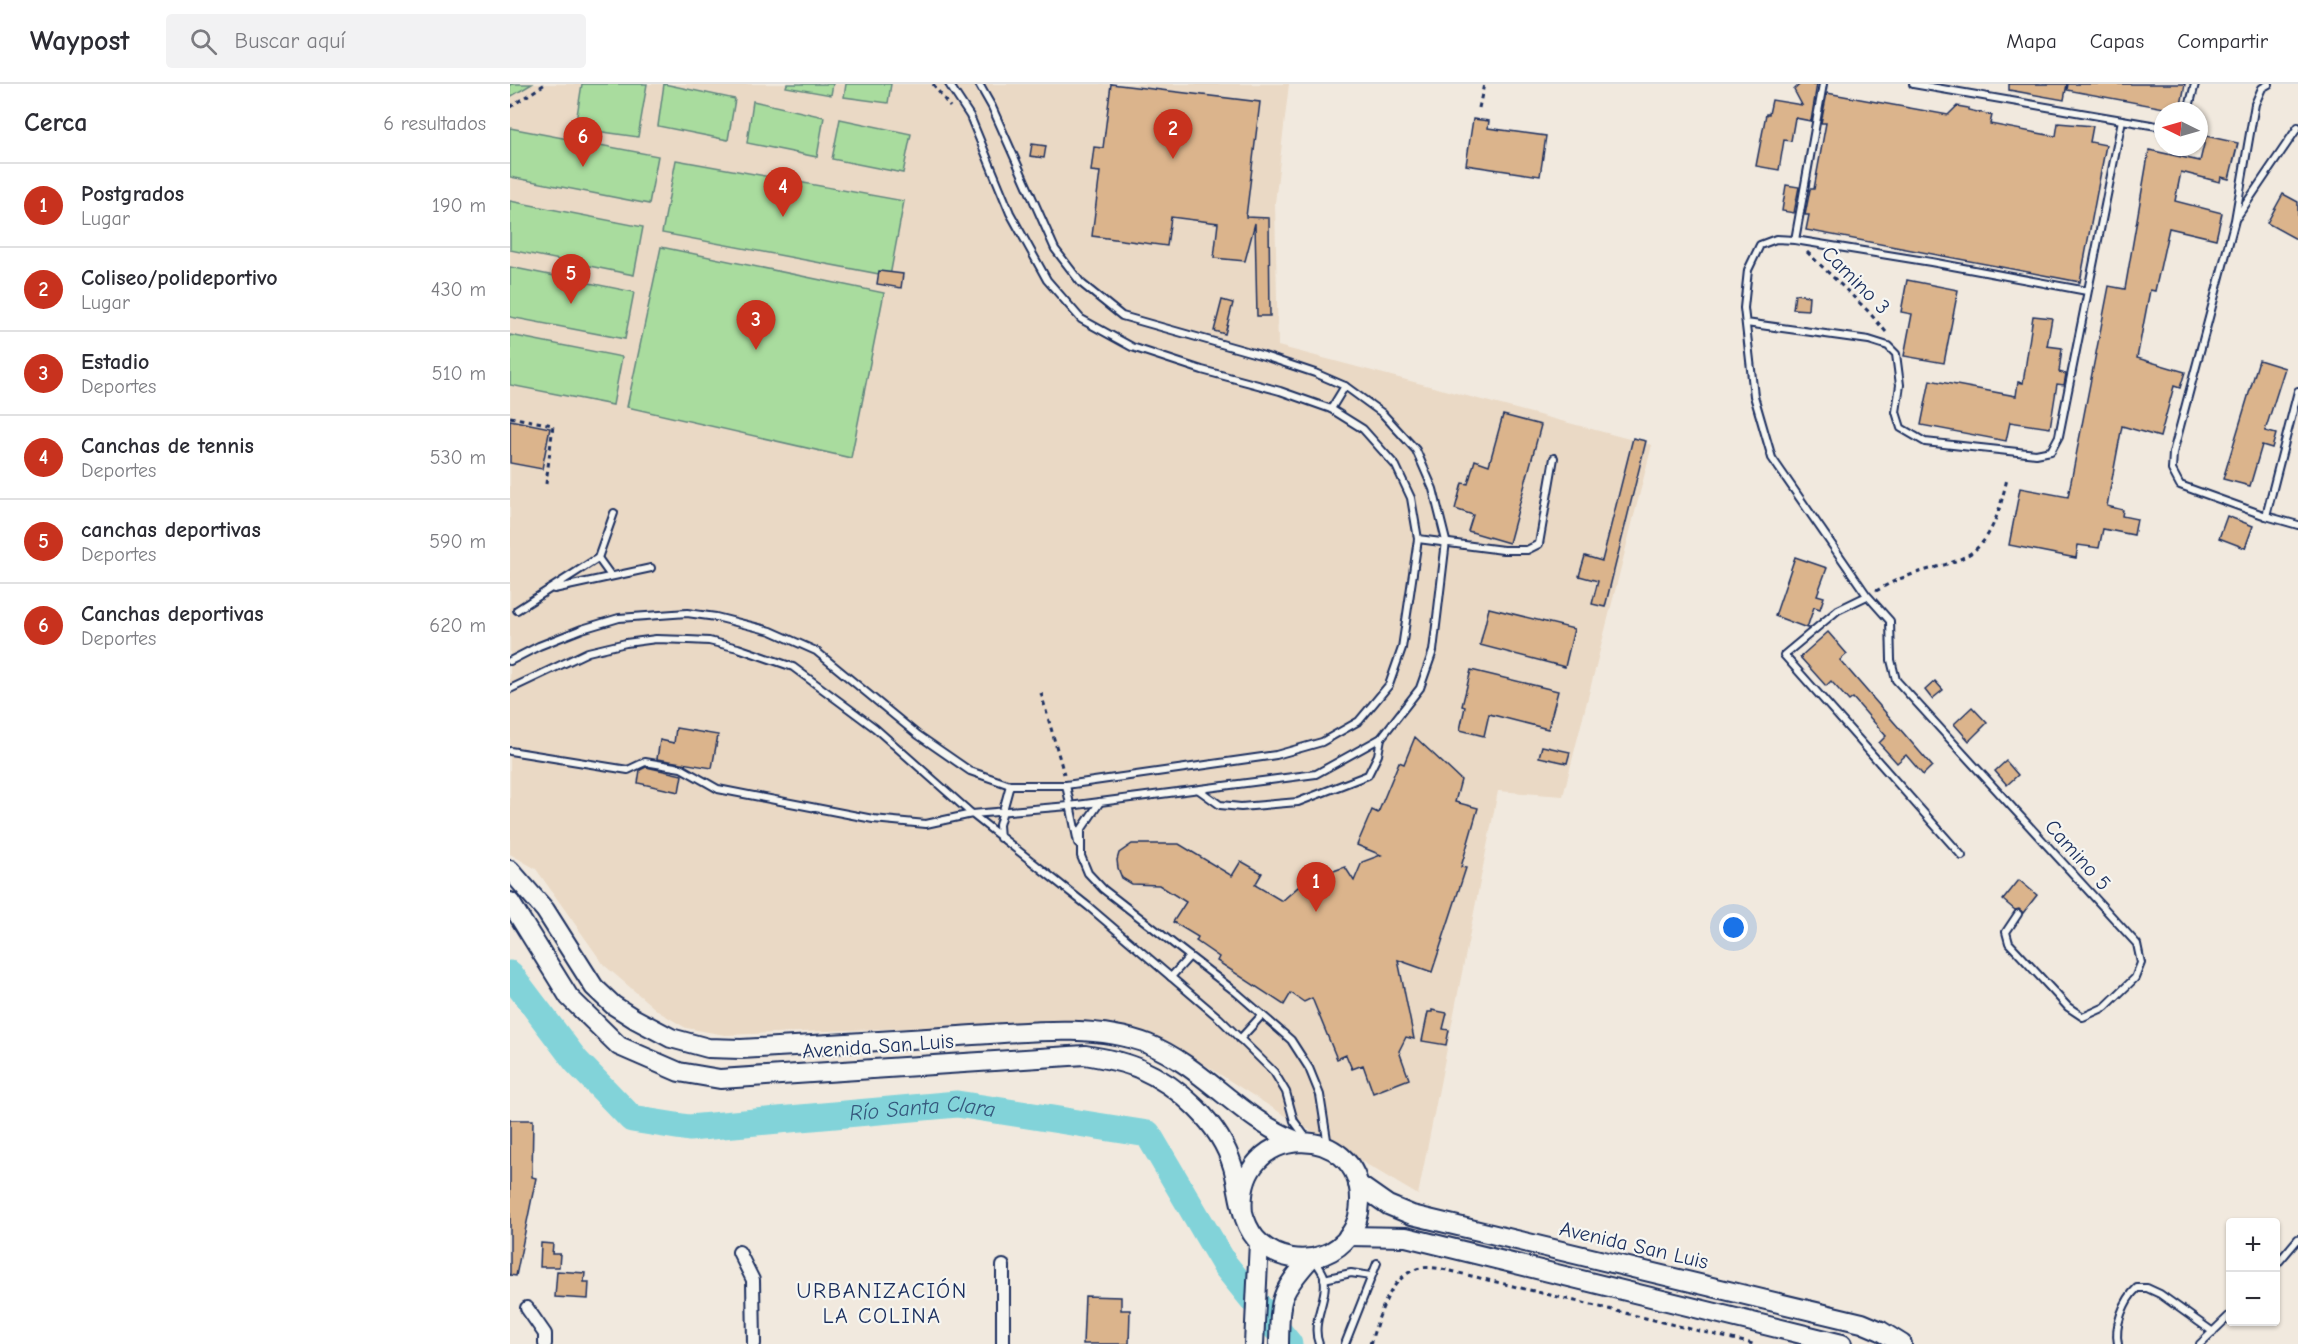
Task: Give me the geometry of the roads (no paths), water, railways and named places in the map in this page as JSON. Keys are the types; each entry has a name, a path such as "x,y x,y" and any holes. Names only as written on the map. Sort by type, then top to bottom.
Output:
{"street":[{"name":"Avenida San Luis","path":"510,870 545,909 594,987 614,1005 635,1019 671,1038 708,1048 741,1049 1068,1030 1124,1037 1149,1045 1174,1058 1261,1122 1303,1141"},
{"name":"Avenida San Luis","path":"510,902 568,997 585,1015 619,1046 679,1072 720,1079 1085,1054 1138,1068 1164,1082 1187,1099 1213,1129 1232,1165 1243,1213"},
{"path":"1303,1141 1329,1148 1342,1157 1352,1170 1358,1184 1360,1203 1357,1220 1348,1236 1334,1250 1312,1259 1292,1259 1274,1253 1259,1242 1249,1228 1243,1213 1243,1191 1250,1171 1258,1159 1269,1150 1282,1144 1303,1141"},
{"name":"Avenida San Luis","path":"1358,1184 1388,1205 1412,1215 1862,1323 1902,1344"},
{"path":"1348,1236 1406,1237 1842,1344"},
{"path":"1254,1342 1259,1242"},
{"path":"739,1252 753,1280 754,1344"},
{"path":"1279,1344 1284,1292 1312,1259"},
{"path":"1003,1266 1003,1344"},
{"path":"527,1308 545,1334 545,1344"}],"lane":[{"path":"510,661 539,646 582,629 620,618 687,613 717,617 771,631 816,651 918,735 961,765 970,771 1010,785 1066,785 1276,755 1322,742 1359,721 1389,685 1402,648 1418,539 1411,498 1396,466 1363,429 1331,409 1280,391 1202,370 1132,347 1082,319 1047,280 1010,213 970,116 950,84"},
{"path":"979,84 992,107 1055,249 1081,283 1122,316 1264,356 1345,386 1382,413 1416,450 1433,489 1446,541 1433,651 1420,688 1382,738 1378,755 1368,775 1298,802 1241,807 1220,805 1198,790"},
{"path":"1795,240 1823,84"},
{"path":"1913,84 2154,125"},
{"path":"2190,102 2195,84"},
{"path":"2269,84 2262,88 2255,104 2235,220 2173,453 2172,470 2180,485 2298,525"},
{"path":"1746,323 1869,340 1888,346 1896,354 1899,366 1899,395 1896,412 1901,428 1925,442 2036,454 2051,451 2060,436 2086,291 2122,120"},
{"path":"2235,220 2298,128"},
{"path":"1962,856 1784,655 1838,610 1866,595 1772,458 1754,396 1744,308 1748,270 1760,245 1776,239 1795,240 1931,262 2086,291"},
{"path":"1331,409 1345,386"},
{"path":"2266,516 2298,391"},
{"path":"1418,539 1503,550 1527,550 1539,543 1554,458"},
{"path":"517,610 598,558 614,513"},
{"path":"598,558 611,576"},
{"path":"547,590 651,568"},
{"name":"Camino 5","path":"1866,595 1890,621 1891,660 1896,680 2137,944 2141,963 2135,978 2105,1006 2083,1017 2068,1007 2009,943 2006,932 2018,914"},
{"path":"510,689 588,652 656,639 709,642 738,648 793,667 875,728 1000,838 1089,907 1240,1039 1274,1072 1283,1085 1303,1141"},
{"path":"510,752 628,770 645,762 654,763 681,768 718,789 873,819 926,824 972,814 1069,806 1316,774 1382,738"},
{"path":"1000,838 999,825 1010,785"},
{"path":"1066,785 1081,856 1088,873 1103,889 1291,1040 1309,1068 1320,1095 1329,1148"},
{"path":"1081,856 1081,830 1100,802"},
{"path":"1171,977 1189,957"},
{"path":"1240,1039 1262,1015"},
{"path":"2280,1260 2298,1239"},
{"path":"1312,1259 1324,1275 1324,1288 1315,1326 1319,1344"},
{"path":"1345,1344 1377,1263"},
{"path":"1324,1279 1351,1273 1371,1276"},
{"path":"2118,1344 2117,1327 2129,1295 2137,1288 2147,1288 2160,1294 2213,1332"},
{"path":"2199,1344 2226,1319"}],"waterway":[{"name":"Río Santa Clara","path":"510,974 576,1061 632,1119 689,1128 957,1104 1148,1134 1225,1265 1289,1344"}],"place":[{"name":"Coliseo/polideportivo","path":"1173,159"},
{"name":"Canchas deportivas","path":"583,167"},
{"name":"Canchas de tennis","path":"783,217"},
{"name":"canchas deportivas","path":"571,304"},
{"name":"Estadio","path":"756,350"},
{"name":"Postgrados","path":"1316,912"}],"district":[{"name":"URBANIZACIÓN LA COLINA","path":"882,1304"}]}
